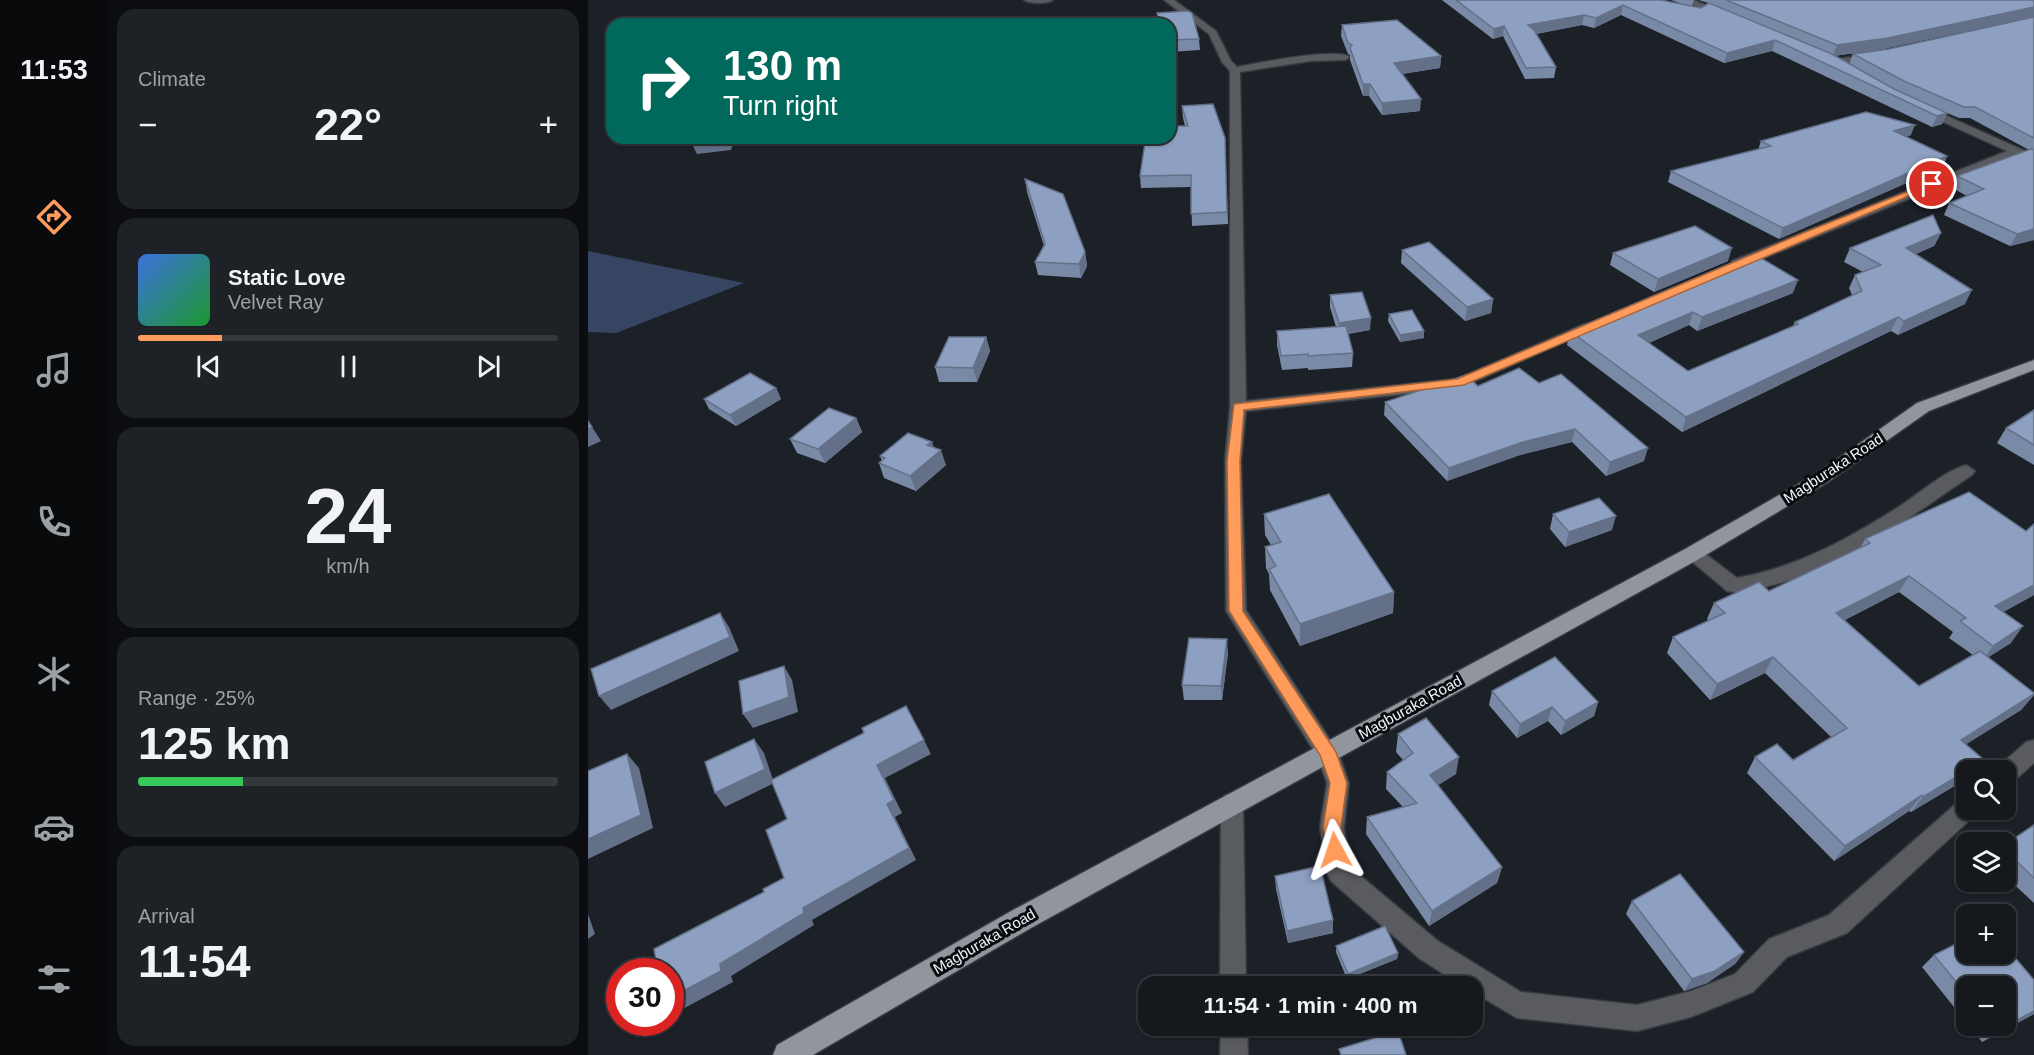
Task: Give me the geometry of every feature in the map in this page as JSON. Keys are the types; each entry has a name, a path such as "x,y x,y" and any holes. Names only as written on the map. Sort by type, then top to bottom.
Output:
{"main road":[{"name":"Magburaka Road","path":"787,1055 1022,919 1692,554 1822,478 1923,407 2034,365"}],"street":[{"path":"1028,0 1049,0"},
{"path":"1168,0 1213,33 1227,62 1235,70 1238,407 1233,461 1236,611 1327,752 1338,783 1332,827 1339,873 1428,950 1517,1005 1637,1018 1691,1004 1744,983 1778,948 1838,924 1956,818"},
{"path":"1683,4 1697,13 1719,13 1739,22"},
{"path":"1850,71 1827,58 1884,54"},
{"path":"1235,70 1311,58 1345,57"},
{"path":"1916,106 2034,159"},
{"path":"1724,270 2017,151"},
{"path":"1238,407 1460,383 1603,321"},
{"path":"1692,554 1734,586 1774,580 1849,547 1966,471"},
{"path":"2016,765 2034,749"},
{"path":"1232,803 1233,976"},
{"path":"1234,1036 1234,1055"}],"shaded area":[{"path":"588,251 744,283 616,333 588,332"}],"building":[{"path":"1456,0 1661,0 1701,8 1709,3 1832,54 1894,89 1947,113 1937,116 1775,40 1727,53 1623,5 1596,18 1584,15 1528,25 1534,30 1556,67 1526,68 1504,26 1494,29"},
{"path":"1726,0 2034,0 2034,7 1888,38 1837,45"},
{"path":"1188,11 1192,13 1199,39 1176,40 1176,18 1158,18 1157,13"},
{"path":"2034,17 2034,138 1975,107 1964,107 1904,81 1853,54 1889,49"},
{"path":"1397,20 1441,56 1394,63 1421,99 1382,103 1370,84 1363,84 1350,48 1352,45 1348,43 1342,25"},
{"path":"1213,104 1225,138 1227,212 1191,214 1191,175 1140,176 1145,144 1176,144 1176,126 1188,126 1182,106"},
{"path":"1866,112 1915,125 1894,131 1947,156 1783,228 1671,171 1771,146 1761,141"},
{"path":"2031,149 2034,150 2034,229 2017,234 1949,203 1984,189 1957,176"},
{"path":"1025,179 1063,194 1085,252 1079,264 1035,262 1045,244"},
{"path":"1933,215 1941,233 1906,248 1972,290 1904,321 1898,317 1686,417 1570,331 1748,256 1756,255 1798,280 1702,317 1693,312 1638,335 1688,371 1798,324 1795,322 1862,291 1855,275 1881,265 1850,248"},
{"path":"1695,226 1732,248 1658,279 1613,253"},
{"path":"1429,242 1493,299 1467,307 1402,250"},
{"path":"1362,292 1371,318 1339,323 1330,295"},
{"path":"1412,310 1424,331 1400,335 1389,314"},
{"path":"1346,326 1353,353 1281,356 1277,331"},
{"path":"949,337 986,337 973,368 935,367"},
{"path":"1519,368 1539,383 1561,374 1648,448 1610,462 1575,429 1523,442 1449,468 1385,402 1466,375 1478,386"},
{"path":"750,373 776,388 730,415 704,399"},
{"path":"829,408 856,418 818,449 790,439"},
{"path":"2034,410 2034,445 2006,428"},
{"path":"908,433 932,442 927,445 941,450 910,476 879,463 885,458 880,456"},
{"path":"1969,492 2026,531 2034,524 2034,585 1995,606 2023,626 1993,646 1960,621 1966,618 1909,576 1836,613 1919,686 1980,651 2034,694 1961,740 1984,760 1956,760 1956,777 1923,797 1922,795 1845,846 1755,757 1777,744 1793,760 1847,728 1773,657 1717,684 1673,637 1725,613 1714,603 1759,582 1769,591 1870,543 1865,539"},
{"path":"1329,494 1394,592 1300,624 1269,569 1276,566 1265,547 1281,542 1264,514"},
{"path":"1599,498 1616,516 1569,532 1553,514"},
{"path":"720,613 730,637 599,696 591,669"},
{"path":"1189,638 1227,639 1221,686 1182,685"},
{"path":"1555,657 1598,702 1565,721 1552,707 1520,724 1492,691"},
{"path":"784,666 789,697 743,714 739,681"},
{"path":"906,706 924,740 877,765 894,800 887,804 909,848 803,908 804,913 720,964 721,971 684,991 684,958 656,958 654,949 764,892 763,889 784,878 766,830 787,819 771,780 864,733 862,728"},
{"path":"1426,718 1459,757 1430,775 1502,867 1432,911 1367,817 1417,803 1387,772 1413,753 1398,734"},
{"path":"754,739 765,769 715,793 705,762"},
{"path":"627,754 641,815 588,839 588,771"},
{"path":"2034,825 2034,878 2016,861 2016,837"},
{"path":"1320,866 1333,920 1287,931 1275,876"},
{"path":"1680,874 1744,952 1715,971 1692,979 1632,901"},
{"path":"1385,926 1398,953 1348,974 1336,946"},
{"path":"1956,944 1956,964 2016,964 2016,959 2034,980 2034,1011 2016,1021 2016,976 1956,976 1956,982 1934,955"},
{"path":"1382,1036 1400,1036 1406,1055 1341,1055 1339,1049"}],"route":[{"path":"1335,850 1332,827 1338,783 1327,752 1236,611 1233,461 1238,407 1460,383 1806,235 1932,184"}]}
